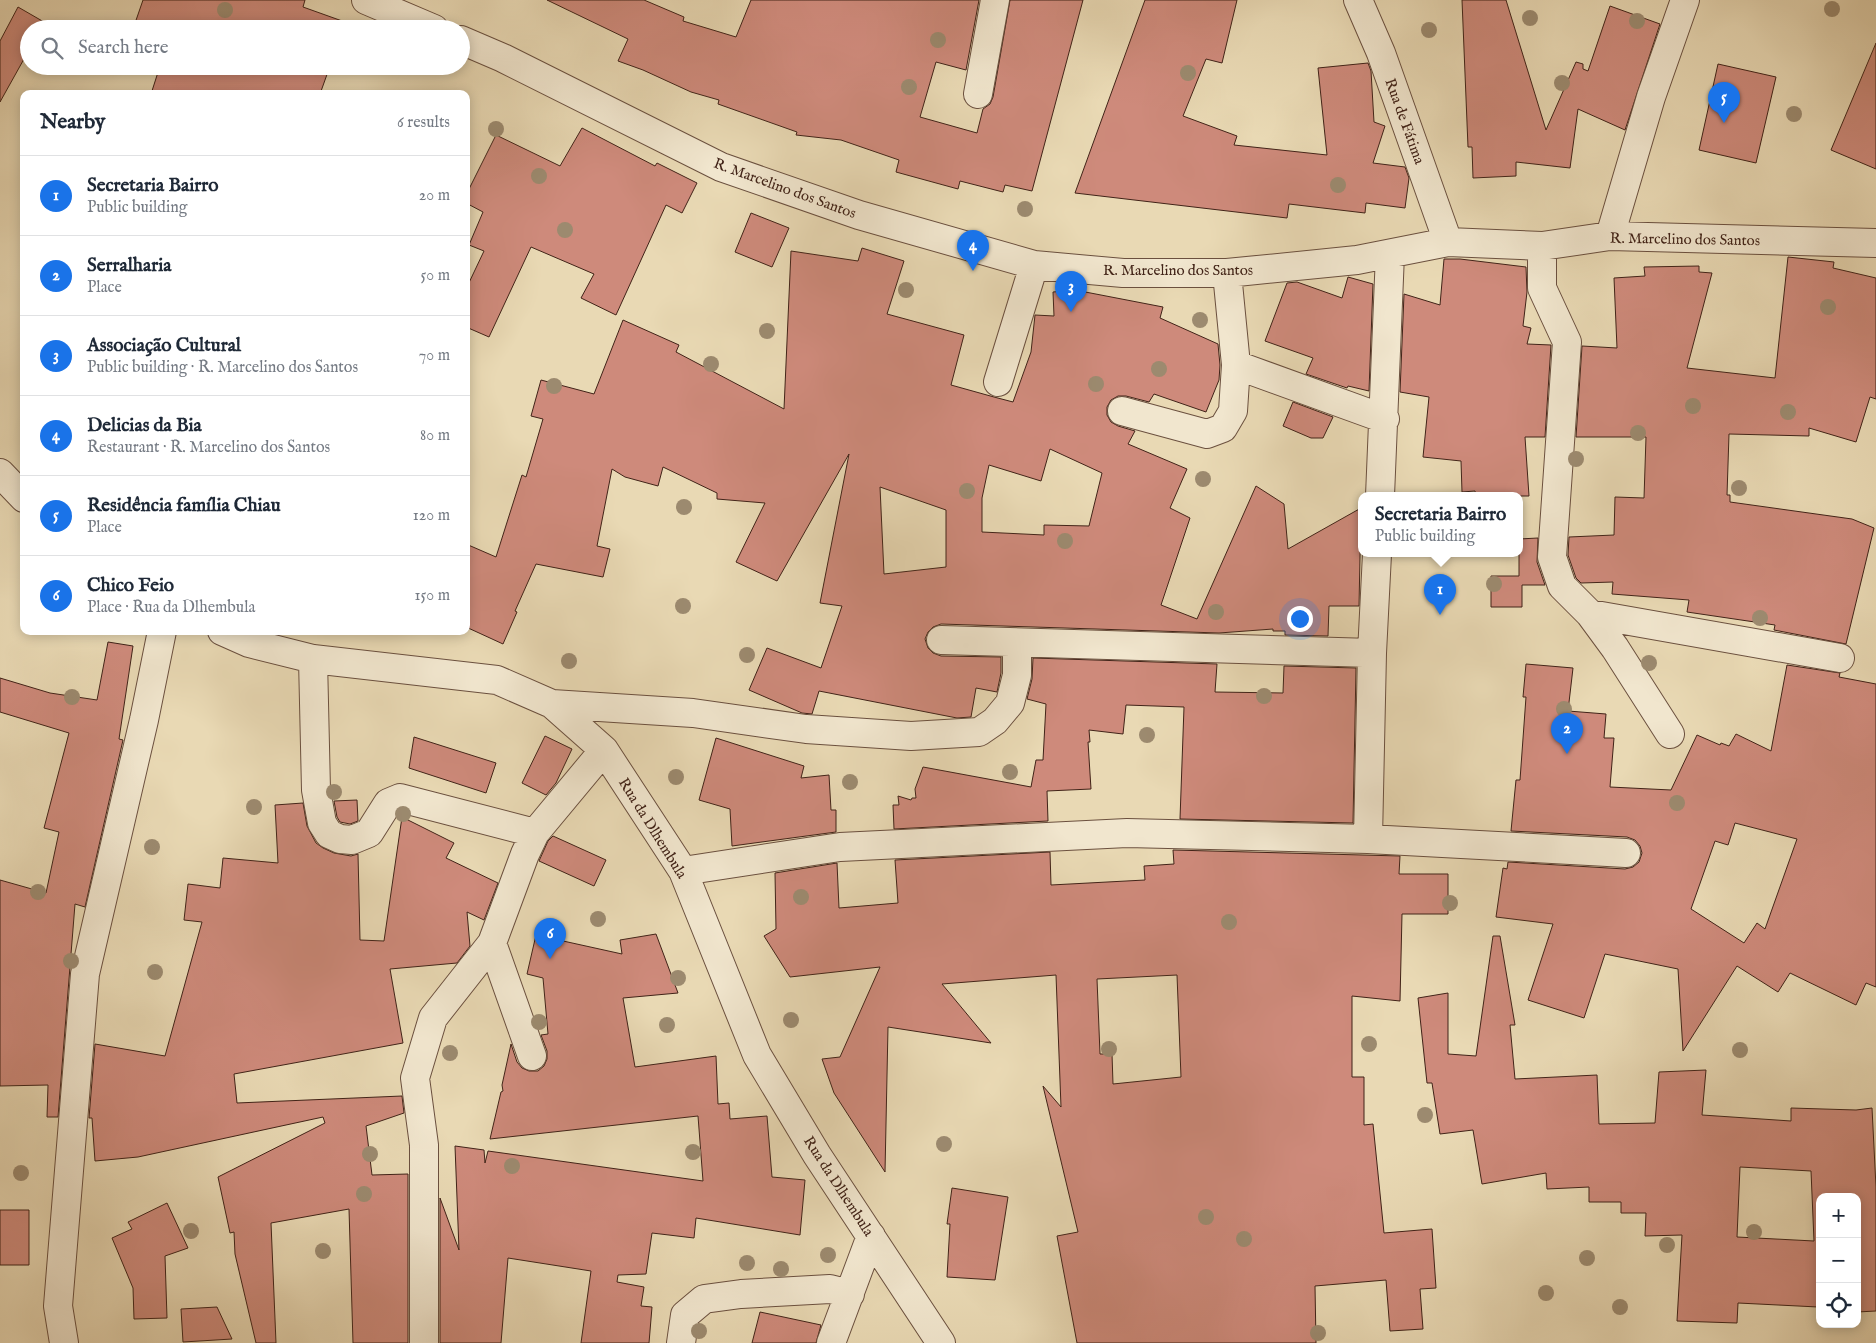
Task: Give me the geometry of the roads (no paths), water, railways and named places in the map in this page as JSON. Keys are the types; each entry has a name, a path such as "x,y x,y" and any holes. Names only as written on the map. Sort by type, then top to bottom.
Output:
{"street":[{"path":"366,0 413,20"},
{"path":"978,94 995,0"},
{"name":"Rua de Fátima","path":"1358,0 1381,53 1448,242"},
{"path":"1610,236 1651,97 1685,0"},
{"name":"R. Marcelino dos Santos","path":"470,44 503,58 721,167 859,215 1034,265 1123,273 1227,273 1357,260 1448,242 1542,246 1610,236 1876,243"},
{"path":"1542,246 1542,288 1567,342 1552,557 1562,586 1590,614 1670,734"},
{"path":"1380,492 1385,418 1390,254"},
{"path":"998,382 1034,265"},
{"path":"1122,411 1207,434 1223,428 1233,412 1236,365 1227,273"},
{"path":"1236,365 1385,418"},
{"path":"0,473 20,494"},
{"path":"1368,839 1372,653 1377,557"},
{"path":"1590,614 1840,658"},
{"path":"64,1343 58,1306 86,974 144,720 161,635"},
{"name":"Rua da Dlhembula","path":"231,635 249,643 313,659 497,680 552,704 604,750 682,871 757,1055 817,1155 941,1343"},
{"path":"941,640 1017,644 1372,653"},
{"path":"552,704 693,713 816,730 911,736 979,732 995,720 1010,703 1018,675 1017,644"},
{"path":"313,659 316,790 322,823 329,834 340,839 352,840 369,833 388,803 400,798 535,833"},
{"path":"424,1343 424,1145 415,1078 433,1018 492,943 525,854 535,833 604,750"},
{"path":"682,871 840,847 1127,833 1368,839 1626,853"},
{"path":"492,943 532,1056"},
{"path":"831,1343 871,1236"},
{"path":"680,1343 685,1315 704,1299 741,1294 830,1289 850,1294"}],"place":[{"name":"Residência família Chiau","path":"1724,123"},
{"name":"Delicias da Bia","path":"973,271"},
{"name":"Associação Cultural","path":"1071,312"},
{"name":"Secretaria Bairro","path":"1440,615"},
{"name":"Serralharia","path":"1567,754"},
{"name":"Chico Feio","path":"550,959"}]}
